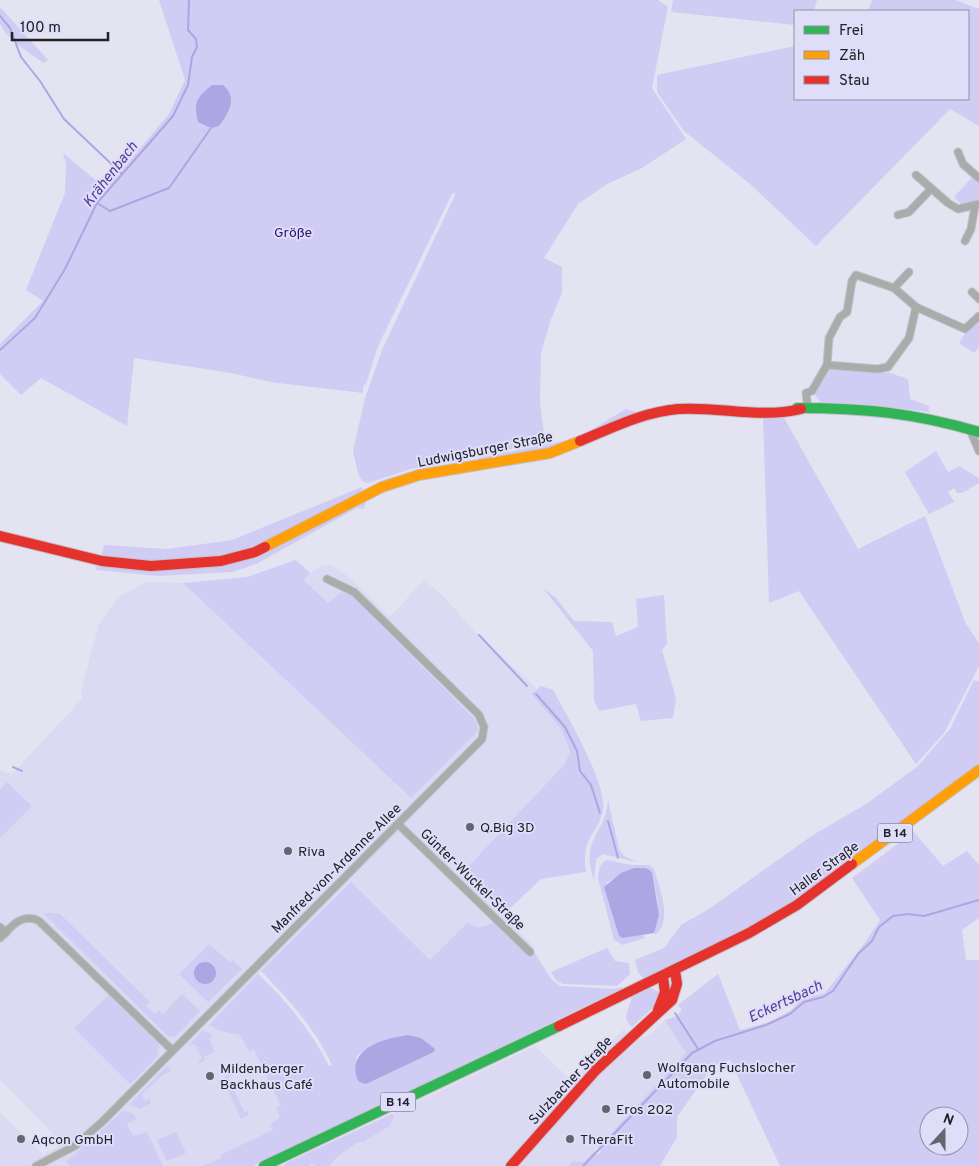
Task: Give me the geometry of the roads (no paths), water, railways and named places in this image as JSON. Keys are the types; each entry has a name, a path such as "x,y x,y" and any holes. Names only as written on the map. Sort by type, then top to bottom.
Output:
{"street":[{"path":"958,152 962,164 979,178"},
{"path":"916,175 958,209 977,205 971,229 965,241"},
{"path":"898,215 909,212 932,189"},
{"path":"894,288 909,272"},
{"path":"805,409 806,393 812,391 827,365 828,338 840,317 847,312 852,281 856,275 894,288 916,307 966,329 979,316"},
{"path":"972,292 979,299"},
{"path":"827,365 886,369 909,338 916,307"},
{"name":"Ludwigsburger Straße","path":"0,536 102,561 151,566 221,561 255,552 382,487 419,475 550,453 642,415 679,409 739,413 785,409 851,408 896,412 936,419 974,431"},
{"path":"974,431 979,451"},
{"name":"Manfred-von-Ardenne-Allee","path":"36,1166 75,1146 90,1134 480,742 484,732 483,722 479,715 354,592 327,578"},
{"name":"Haller Straße","path":"675,971 749,933 797,905 979,770"},
{"name":"Günter-Wuckel-Straße","path":"398,824 530,952"},
{"path":"0,938 3,930 23,919 30,918 39,921 172,1050"},
{"name":"B 14","path":"264,1166 675,971"},
{"name":"Sulzbacher Straße","path":"511,1166 596,1070 654,1018 674,996 677,984 675,971"},
{"path":"654,1018 664,996 663,976"}],"waterway":[{"name":"Krähenbach","path":"0,350 35,318 65,269 97,203 173,116 188,85 192,57 197,47 196,39 188,30 189,0"},
{"path":"0,16 10,28 21,57 40,81 64,119 122,174"},
{"path":"97,203 110,211 169,188 211,128"},
{"path":"479,635 527,686"},
{"path":"536,694 565,727 577,751 580,771 591,785 600,813"},
{"path":"13,767 22,771"},
{"path":"608,821 618,858"},
{"name":"Eckertsbach","path":"583,1166 692,1053 715,1041 766,1025 790,1014 804,1002 823,997 833,991 858,954 872,941 879,927 893,916 908,914 924,916 979,900"},
{"path":"675,1013 698,1049"}],"place":[{"name":"Q.Big 3D","path":"470,827"},
{"name":"Riva","path":"288,851"},
{"name":"Wolfgang Fuchslocher Automobile","path":"647,1075"},
{"name":"Mildenberger Backhaus Café","path":"210,1076"},
{"name":"Eros 202","path":"606,1109"},
{"name":"Aqcon GmbH","path":"21,1139"},
{"name":"TheraFit","path":"570,1139"}],"park label":[{"name":"Größe","path":"293,232"}]}
